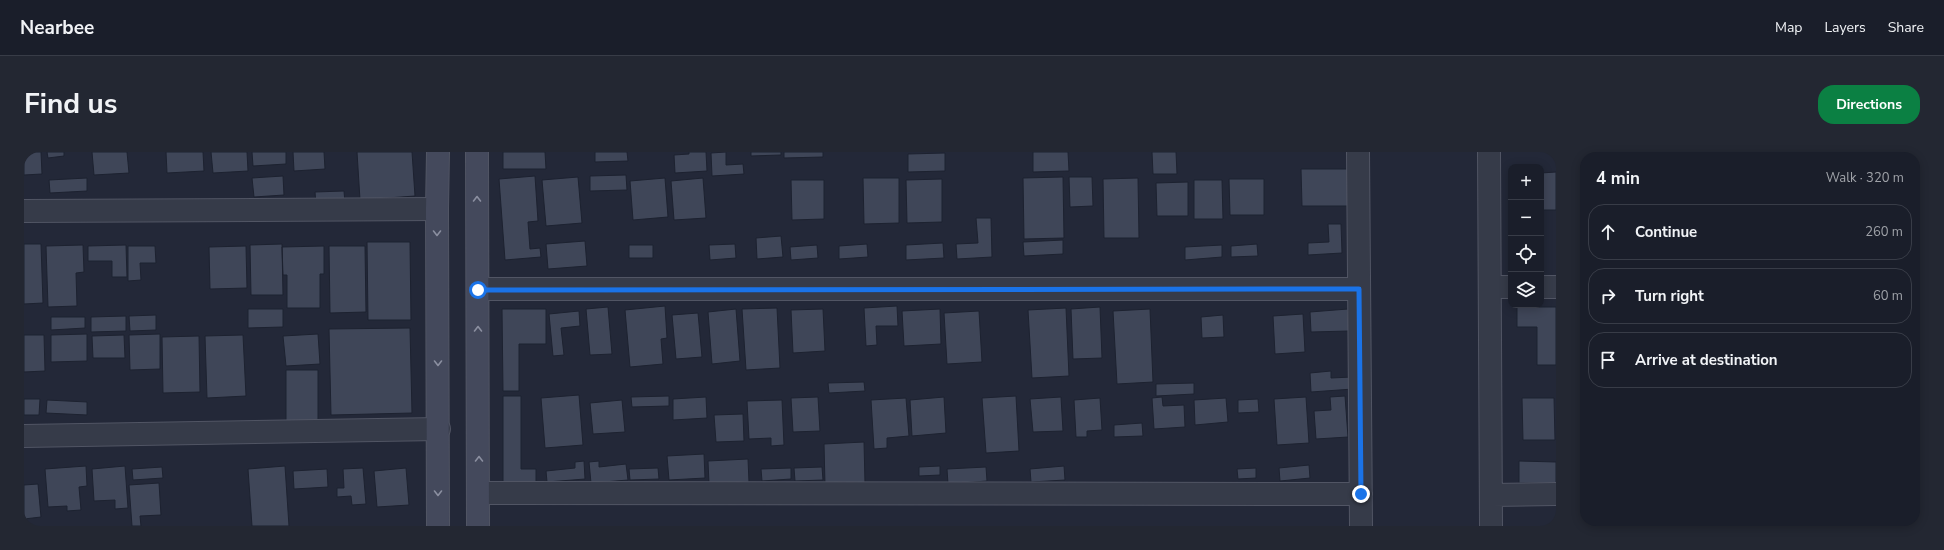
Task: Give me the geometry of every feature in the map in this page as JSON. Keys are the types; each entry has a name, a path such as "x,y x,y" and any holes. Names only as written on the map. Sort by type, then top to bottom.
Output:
{"street":[{"path":"438,152 438,526"},
{"path":"477,152 478,526"},
{"path":"1358,152 1361,526"},
{"path":"1489,152 1501,287 1491,495 1491,526"},
{"path":"24,211 437,209"},
{"path":"1544,287 1556,287"},
{"path":"478,290 1359,289"},
{"path":"24,436 438,429"},
{"path":"479,493 1361,494"},
{"path":"1491,495 1556,494"}],"building":[{"path":"24,152 41,152 42,174 24,175"},
{"path":"47,152 64,152 64,156 48,158"},
{"path":"92,152 127,152 129,173 94,175"},
{"path":"166,152 203,152 204,171 167,173"},
{"path":"211,152 247,152 248,171 213,173"},
{"path":"252,152 286,152 286,164 253,166"},
{"path":"293,152 324,152 325,169 294,171"},
{"path":"357,152 412,152 415,196 360,200"},
{"path":"503,152 545,152 546,169 503,169"},
{"path":"595,152 627,152 628,161 595,162"},
{"path":"689,152 706,152 707,171 675,173 674,155 689,154"},
{"path":"726,152 726,165 743,164 744,174 712,176 711,153"},
{"path":"751,152 781,152 781,155 751,156"},
{"path":"784,152 823,152 823,157 784,158"},
{"path":"1033,152 1068,152 1069,171 1033,172"},
{"path":"1152,152 1176,152 1177,174 1153,174"},
{"path":"945,153 945,171 908,172 908,154"},
{"path":"1301,169 1349,169 1349,206 1302,206"},
{"path":"1556,172 1556,210 1544,210 1544,173"},
{"path":"626,175 627,190 590,191 590,176"},
{"path":"283,176 284,195 254,197 252,178"},
{"path":"535,176 538,221 528,222 530,249 540,248 541,257 505,260 499,179"},
{"path":"578,177 582,223 546,226 542,180"},
{"path":"1063,177 1064,238 1024,239 1023,178"},
{"path":"1069,177 1092,177 1093,206 1070,207"},
{"path":"87,178 87,191 50,193 49,180"},
{"path":"665,178 668,217 633,220 630,181"},
{"path":"703,178 706,218 674,220 671,181"},
{"path":"863,178 899,178 899,223 864,224"},
{"path":"1138,178 1139,238 1104,238 1103,179"},
{"path":"942,179 942,222 907,223 906,180"},
{"path":"1229,179 1264,179 1264,215 1230,215"},
{"path":"791,180 824,180 824,219 792,220"},
{"path":"1194,180 1222,180 1223,219 1194,219"},
{"path":"1188,182 1188,216 1157,216 1156,183"},
{"path":"344,191 345,203 316,205 315,192"},
{"path":"976,218 991,218 992,257 957,259 956,244 978,243"},
{"path":"1328,224 1341,224 1342,253 1308,255 1308,243 1329,242"},
{"path":"781,236 783,257 757,259 756,238"},
{"path":"1063,240 1063,254 1024,256 1023,242"},
{"path":"585,241 587,266 548,269 546,244"},
{"path":"367,242 410,242 411,320 368,320"},
{"path":"943,243 944,258 906,260 906,245"},
{"path":"24,244 41,244 43,303 24,304"},
{"path":"282,244 283,295 251,295 250,245"},
{"path":"735,244 736,258 710,260 709,245"},
{"path":"867,244 868,257 839,259 839,246"},
{"path":"1257,244 1258,256 1231,257 1231,246"},
{"path":"83,245 84,272 76,273 77,306 48,307 46,246"},
{"path":"126,245 127,277 112,277 112,261 88,261 88,246"},
{"path":"629,245 653,245 653,258 629,258"},
{"path":"817,245 818,258 791,260 790,247"},
{"path":"1222,245 1222,257 1185,260 1185,247"},
{"path":"128,246 155,246 156,263 140,263 141,280 128,281"},
{"path":"246,246 247,288 210,289 209,247"},
{"path":"324,246 324,274 320,274 320,308 287,308 287,275 283,275 282,247"},
{"path":"329,246 365,246 366,312 330,313"},
{"path":"665,306 667,338 661,339 663,364 630,367 625,310"},
{"path":"897,306 898,326 876,326 877,345 866,346 864,308"},
{"path":"608,307 612,354 590,355 586,309"},
{"path":"1100,307 1102,358 1073,359 1071,309"},
{"path":"1556,307 1556,365 1537,365 1537,327 1517,327 1517,308"},
{"path":"777,308 780,368 746,370 742,309"},
{"path":"1066,308 1069,376 1032,378 1028,310"},
{"path":"248,309 283,309 283,327 248,328"},
{"path":"502,309 546,309 546,344 519,344 519,391 503,391"},
{"path":"736,309 740,361 712,364 708,312"},
{"path":"823,309 825,351 793,353 791,310"},
{"path":"940,309 941,344 904,346 902,311"},
{"path":"1150,309 1153,382 1117,384 1113,311"},
{"path":"1348,309 1349,331 1311,332 1310,312"},
{"path":"579,311 580,326 561,328 564,355 553,356 549,314"},
{"path":"979,311 982,362 947,364 944,313"},
{"path":"698,313 702,357 676,359 672,315"},
{"path":"1303,314 1305,352 1275,354 1273,316"},
{"path":"156,315 156,330 130,331 129,316"},
{"path":"1223,315 1224,337 1202,338 1201,317"},
{"path":"126,316 126,331 91,332 91,317"},
{"path":"51,317 85,317 85,328 51,330"},
{"path":"410,328 412,413 331,415 329,329"},
{"path":"87,334 87,361 51,362 51,335"},
{"path":"160,334 160,369 130,370 129,335"},
{"path":"318,334 320,364 286,366 283,336"},
{"path":"24,335 44,335 45,371 24,372"},
{"path":"124,335 125,358 93,358 92,336"},
{"path":"243,335 246,396 207,398 205,336"},
{"path":"199,336 200,392 163,393 162,337"},
{"path":"286,370 318,370 318,421 286,421"},
{"path":"1331,371 1331,378 1352,377 1353,389 1311,392 1310,373"},
{"path":"864,382 865,391 829,393 828,383"},
{"path":"1194,383 1194,394 1156,396 1156,384"},
{"path":"579,395 583,445 545,448 541,398"},
{"path":"503,396 521,396 521,469 536,469 536,482 503,483"},
{"path":"669,396 669,406 632,407 631,397"},
{"path":"1016,396 1019,451 986,453 982,398"},
{"path":"1345,396 1348,437 1316,439 1314,411 1331,410 1330,397"},
{"path":"706,397 707,418 673,420 673,399"},
{"path":"818,397 820,431 793,432 791,398"},
{"path":"944,397 946,433 912,436 910,400"},
{"path":"1061,397 1063,431 1033,432 1030,399"},
{"path":"1162,397 1163,406 1184,405 1185,427 1154,429 1152,398"},
{"path":"1306,397 1309,443 1277,445 1274,399"},
{"path":"906,398 909,436 887,438 887,448 874,449 871,400"},
{"path":"1100,398 1102,430 1087,431 1087,437 1076,437 1074,400"},
{"path":"1226,398 1228,422 1195,425 1194,400"},
{"path":"1522,398 1554,398 1555,440 1523,440"},
{"path":"24,399 40,399 39,415 24,415"},
{"path":"1258,399 1259,412 1238,413 1238,400"},
{"path":"47,400 87,402 87,415 46,413"},
{"path":"622,400 625,432 593,434 590,403"},
{"path":"782,400 784,445 771,446 771,438 749,439 747,401"},
{"path":"743,414 744,441 716,442 714,415"},
{"path":"1142,423 1143,436 1114,437 1114,425"},
{"path":"864,442 865,483 825,485 824,444"},
{"path":"704,454 705,478 669,480 667,456"},
{"path":"748,459 749,482 709,484 708,461"},
{"path":"584,461 585,479 547,482 546,471 575,468 575,462"},
{"path":"599,461 599,467 626,464 628,480 591,483 589,462"},
{"path":"1519,461 1556,462 1556,483 1519,483"},
{"path":"1309,465 1310,478 1280,481 1279,468"},
{"path":"86,466 87,486 79,487 81,510 67,511 67,506 48,507 45,469"},
{"path":"125,466 128,508 115,509 115,500 94,501 92,469"},
{"path":"285,466 289,526 252,526 248,469"},
{"path":"940,466 940,475 919,476 919,467"},
{"path":"1064,466 1065,480 1031,482 1030,469"},
{"path":"162,467 163,478 133,480 132,469"},
{"path":"822,467 823,480 795,481 794,468"},
{"path":"986,467 987,481 948,484 947,469"},
{"path":"363,468 366,504 352,505 351,496 337,497 337,488 344,488 343,469"},
{"path":"406,468 409,505 377,507 374,471"},
{"path":"658,468 659,479 630,480 629,469"},
{"path":"791,468 791,479 762,481 761,469"},
{"path":"1256,468 1256,478 1238,479 1237,469"},
{"path":"327,469 328,487 294,489 293,471"},
{"path":"159,483 161,515 140,516 141,526 132,526 129,485"},
{"path":"38,484 41,517 24,519 24,485"}],"route":[{"path":"478,290 1359,289 1361,494"}]}
